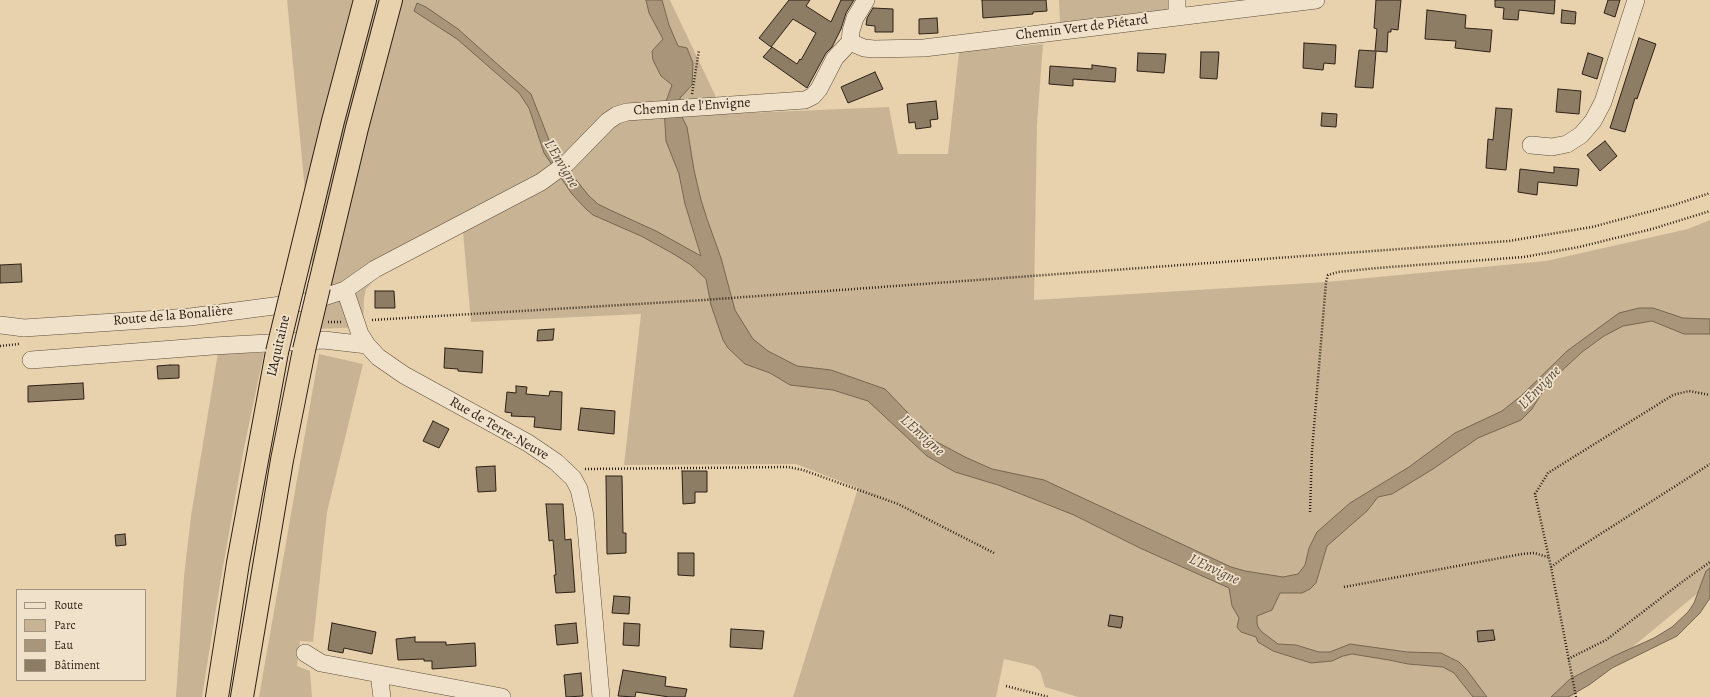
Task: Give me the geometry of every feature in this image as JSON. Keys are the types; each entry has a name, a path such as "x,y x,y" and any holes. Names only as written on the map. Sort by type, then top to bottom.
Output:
{"highway":[{"name":"L'Aquitaine","path":"217,697 238,564 277,352 333,121 365,0"},
{"name":"L'Aquitaine","path":"242,697 280,475 304,350 357,128 391,0"}],"street":[{"path":"850,42 851,31 855,18 866,0"},
{"path":"1177,0 1177,17"},
{"name":"Chemin Vert de Piétard","path":"850,42 864,48 874,49 924,48 1177,17 1229,5 1316,0"},
{"path":"1531,145 1552,146 1567,144 1581,135 1593,121 1603,102 1636,0"},
{"name":"Chemin de l'Envigne","path":"345,290 375,269 529,189 551,175 567,162 608,121 617,115 627,112 661,109 805,100 813,96 819,89 835,58 850,42"},
{"name":"Rue de Terre-Neuve","path":"345,290 356,321 367,344 378,357 404,375 528,443 556,462 570,474 579,489 585,516 601,697"},
{"name":"Route de la Bonalière","path":"0,325 24,328 190,317 312,301 345,290"},
{"path":"31,360 213,346 324,340 367,344"},
{"path":"305,653 321,663 502,697"},
{"path":"379,674 382,697"}],"path":[{"path":"686,108 699,50"},
{"path":"321,323 704,300 1509,241 1592,227 1674,205 1710,193"},
{"path":"1310,512 1312,451 1326,282 1328,275 1338,272 1532,256 1579,247 1652,229 1710,211"},
{"path":"1576,697 1551,567 1535,494 1548,473 1673,395 1689,391 1710,395"},
{"path":"1551,567 1710,464"},
{"path":"570,474 587,469 788,467 803,470 898,504 994,553"},
{"path":"1344,587 1522,554 1534,553 1548,558"},
{"path":"1568,659 1606,640 1710,562"},
{"path":"1006,686 1049,697"}],"green space":[{"path":"287,0 670,0 724,114 889,107 898,154 948,154 959,52 1043,44 1037,124 1034,300 1326,282 1546,261 1688,229 1710,220 1710,583 1572,697 1078,697 1045,687 1040,671 1034,666 1004,659 996,697 793,697 858,488 796,464 624,465 641,314 471,322 463,232 376,278 366,289 364,298 363,327 318,329"},
{"path":"1059,0 1173,0 1173,9 1060,23"},
{"path":"218,353 264,353 244,448 202,697 176,697 184,576 191,516"},
{"path":"319,354 363,364 327,512 313,642 300,641 297,666 310,671 312,697 259,697"}],"water":[{"name":"L'Envigne","path":"646,0 662,0 669,25 678,46 687,48 693,63 692,85 680,98 680,113 687,127 694,170 701,200 721,258 735,310 753,339 768,351 797,366 831,370 885,389 935,441 965,457 992,469 1044,480 1231,567 1245,571 1283,577 1298,574 1305,565 1309,548 1317,532 1350,503 1409,467 1455,433 1502,411 1521,396 1567,351 1619,313 1639,308 1653,308 1683,318 1710,319 1710,334 1684,334 1652,321 1623,326 1604,336 1582,352 1554,378 1543,391 1532,409 1521,420 1478,438 1433,469 1392,494 1378,497 1367,511 1327,546 1316,583 1310,589 1302,593 1280,593 1272,610 1257,616 1258,627 1262,632 1278,644 1296,645 1319,652 1330,652 1350,644 1407,652 1441,653 1459,662 1487,697 1473,697 1454,673 1443,667 1408,664 1352,654 1332,661 1311,663 1273,651 1258,642 1256,637 1241,632 1237,627 1239,618 1232,606 1229,588 1140,548 1074,515 998,485 955,472 927,456 868,401 833,390 790,385 770,373 745,364 728,348 723,340 711,305 706,279 691,265 672,253 641,236 593,215 586,209 572,194 544,153 529,108 519,93 457,39 414,11 417,3 426,7 458,29 531,94 549,140 561,161 589,196 598,204 656,231 701,256 685,204 679,174 666,141 664,107 672,85 661,76 653,60 652,51 663,39 649,13"},
{"path":"1710,568 1710,598 1700,613 1677,636 1612,668 1589,685 1568,697 1551,697 1570,679 1614,656 1654,638 1672,627 1688,612 1694,603 1706,571"}],"building":[{"path":"789,0 810,0 806,6 831,22 841,0 854,0 846,13 841,29 832,47 826,53 807,88 763,57 772,47 797,64 800,59 801,60 816,33 793,19 771,47 759,38"},
{"path":"982,0 1046,0 1047,11 1033,12 1033,14 983,18"},
{"path":"1376,0 1401,0 1398,30 1391,29 1391,32 1388,32 1387,52 1376,51 1373,88 1355,87 1359,50 1375,51 1377,29 1374,28"},
{"path":"1495,0 1555,0 1554,14 1519,10 1518,20 1503,19 1504,8 1495,7"},
{"path":"1608,0 1620,0 1615,17 1604,13"},
{"path":"873,8 893,9 893,32 875,32 875,26 866,25 867,18"},
{"path":"1427,10 1466,15 1465,28 1492,30 1490,52 1455,48 1456,41 1425,39"},
{"path":"1562,10 1576,12 1575,24 1561,23"},
{"path":"937,18 938,33 919,34 919,19"},
{"path":"1639,38 1656,44 1637,99 1635,98 1625,132 1610,128"},
{"path":"1304,43 1336,45 1335,64 1324,63 1323,70 1303,68"},
{"path":"1201,52 1219,52 1217,79 1200,78"},
{"path":"1138,53 1166,54 1164,73 1137,71"},
{"path":"1588,53 1603,58 1597,79 1582,74"},
{"path":"1092,65 1116,68 1115,82 1073,79 1073,86 1049,84 1050,66 1092,69"},
{"path":"875,72 883,89 848,103 841,87"},
{"path":"1558,89 1581,91 1579,114 1556,112"},
{"path":"936,101 938,119 930,120 931,127 916,129 915,122 909,123 907,104"},
{"path":"1496,108 1512,109 1506,170 1486,168 1488,139 1493,140"},
{"path":"1322,113 1337,114 1336,127 1321,126"},
{"path":"1605,141 1617,156 1600,171 1587,155"},
{"path":"1554,167 1579,169 1577,186 1538,182 1537,195 1518,192 1520,169 1554,173"},
{"path":"21,264 22,282 0,283 0,265"},
{"path":"375,291 394,291 395,308 375,308"},
{"path":"554,329 553,340 537,341 538,330"},
{"path":"445,348 483,351 482,373 444,368"},
{"path":"179,365 179,378 158,379 157,366"},
{"path":"83,383 84,399 28,402 28,386"},
{"path":"516,386 527,387 526,394 549,396 550,391 562,392 561,430 534,427 535,417 511,416 512,413 505,412 507,392 516,393"},
{"path":"581,408 615,411 614,434 578,430"},
{"path":"433,421 449,429 439,448 423,441"},
{"path":"495,466 496,491 478,492 476,467"},
{"path":"682,471 707,471 707,492 695,492 695,503 683,504"},
{"path":"606,476 622,476 623,533 626,533 626,553 607,554"},
{"path":"546,504 563,504 565,540 571,539 575,592 556,593 553,540 549,541"},
{"path":"125,534 126,545 116,546 115,535"},
{"path":"678,553 694,553 694,576 678,575"},
{"path":"614,596 630,597 629,614 612,613"},
{"path":"1110,615 1123,617 1121,628 1108,626"},
{"path":"332,623 376,632 372,654 344,648 343,653 328,650"},
{"path":"576,623 578,643 557,645 555,625"},
{"path":"624,623 640,624 639,646 623,645"},
{"path":"731,629 764,631 762,649 730,647"},
{"path":"1493,630 1495,640 1478,642 1477,631"},
{"path":"415,637 415,642 446,642 446,645 475,643 476,666 432,669 432,661 424,661 424,659 398,660 396,639"},
{"path":"623,670 666,677 665,686 687,689 685,697 669,697 636,692 635,697 618,696"},
{"path":"581,673 583,696 566,697 564,675"}]}
